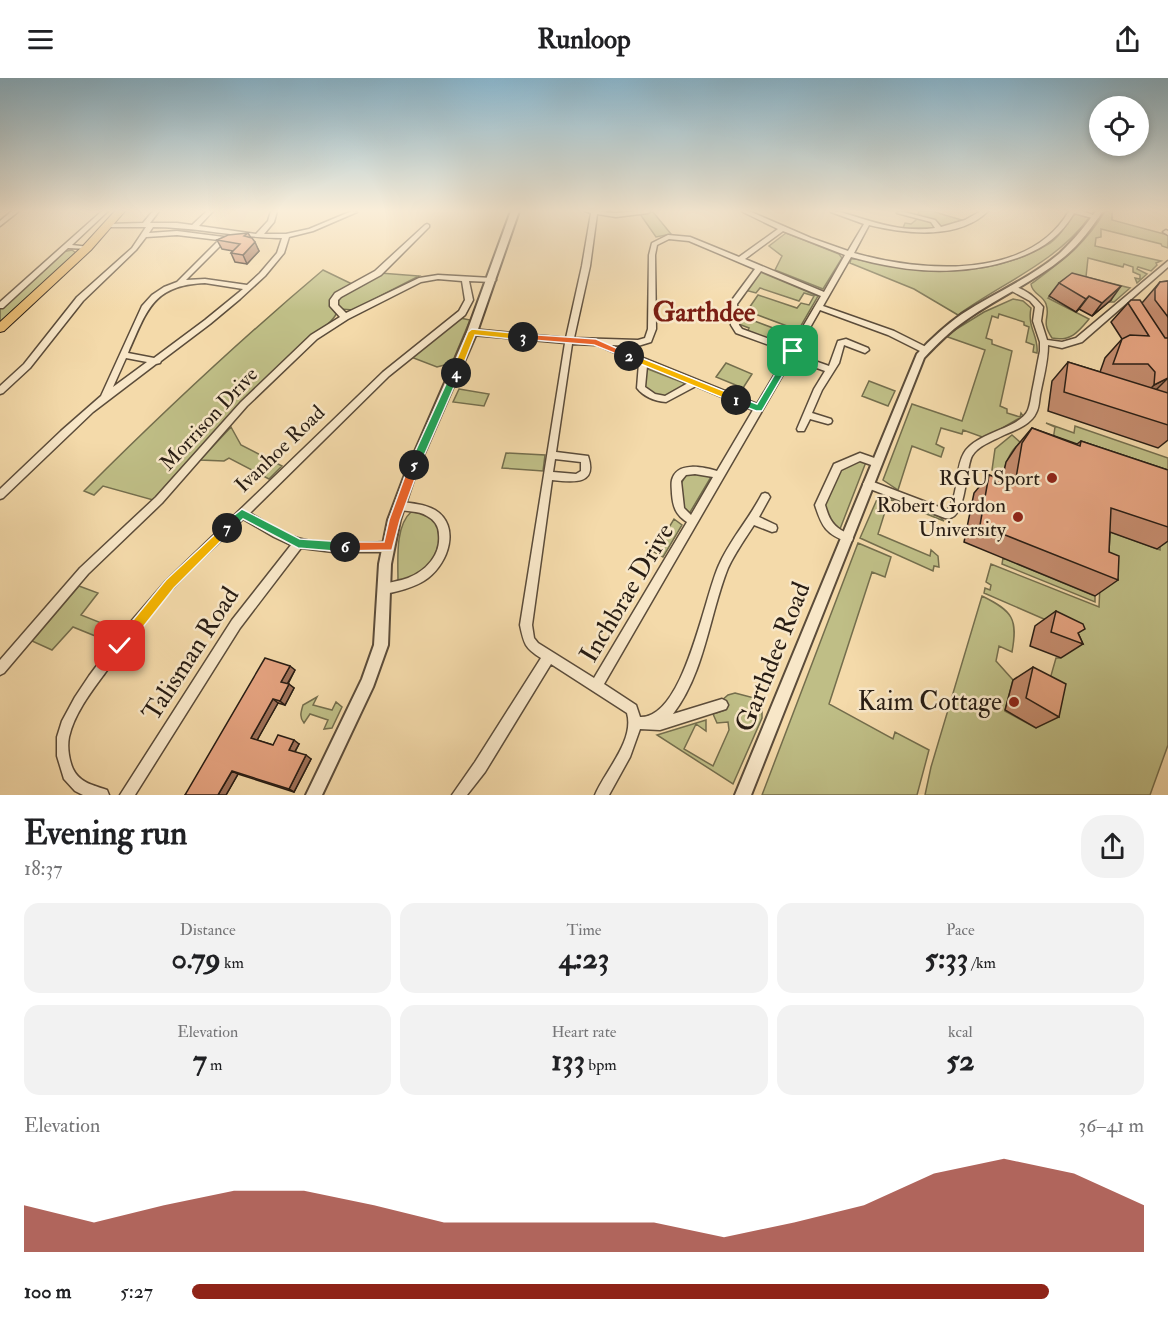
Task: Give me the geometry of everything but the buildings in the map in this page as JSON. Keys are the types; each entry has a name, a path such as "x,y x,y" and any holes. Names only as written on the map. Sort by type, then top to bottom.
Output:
{"main road":[{"path":"0,328 90,244"}],"street":[{"path":"0,392 27,366 80,299 136,244"},
{"path":"104,398 145,308 154,296 180,282 219,244"},
{"path":"0,495 104,398 157,361 248,288 272,263 285,244"},
{"path":"345,317 334,306 334,300 378,273 407,244"},
{"path":"314,795 368,682 381,645 386,589 385,564 399,506 472,332 504,244"},
{"path":"588,244 586,266 568,341 526,625 529,640 549,657 632,709 636,723 635,732 602,795"},
{"path":"472,332 568,341 638,343 648,339 652,329 654,244"},
{"path":"701,244 825,295"},
{"path":"739,260 760,244"},
{"path":"824,244 850,255 915,269 956,270 989,265 1031,251 1042,244"},
{"name":"Inchbrae Drive","path":"596,686 856,244"},
{"name":"Garthdee Road","path":"743,795 920,356 950,328 1064,253 1073,244"},
{"path":"0,306 66,246 87,248"},
{"path":"1044,342 1062,345 1079,340 1168,263"},
{"path":"759,268 733,304 735,327 739,331 831,370"},
{"name":"Morrison Drive","path":"0,669 84,571 159,500 244,404 314,337 345,317 419,280 438,277 492,280"},
{"path":"465,279 469,300 460,315 477,318"},
{"path":"180,282 215,282 248,288"},
{"path":"868,484 949,515 956,508 967,458 972,449 1025,421 1032,413 1044,342 1038,328 1039,307 1012,288"},
{"path":"819,307 898,336 925,350"},
{"name":"Ivanhoe Road","path":"102,795 77,785 68,773 63,756 63,736 70,717 82,697 142,617 170,584 386,374 460,315"},
{"path":"596,342 759,409"},
{"path":"801,429 809,415 818,389 831,370 841,343 846,342 865,350"},
{"path":"123,356 157,361"},
{"path":"643,362 641,388 644,392 666,399 695,383"},
{"path":"809,415 828,421"},
{"path":"549,476 577,478 586,473 585,459 552,454"},
{"path":"848,538 834,532 828,526 820,505 837,467 860,457 877,463"},
{"name":"Inchbrae Drive","path":"693,521 682,516 678,511 676,480 680,474 687,471 710,471 720,476"},
{"path":"651,723 667,711 688,678 695,662 711,598 723,567 735,543 754,520 765,497"},
{"path":"386,589 409,583 425,574 439,561 445,548 445,531 437,518 422,509 399,506"},
{"path":"242,513 298,543 321,547 388,547"},
{"path":"754,520 772,528"},
{"name":"Talisman Road","path":"127,795 236,624 298,543"},
{"path":"459,795 549,657"},
{"path":"636,723 660,724 722,705"}],"shaded area":[{"path":"815,244 839,254 842,258 823,289 775,270 782,256 769,246"},
{"path":"1047,244 1064,244 1044,260 958,315 914,289 850,263 851,259 856,259 905,268 955,270 1004,263"},
{"path":"1079,244 1095,244 1161,261 1156,263 1157,265 1151,271 1138,267 1137,269 1147,274 1137,283 1135,278 1140,279 1140,275 1133,272 1133,267 1124,264 1123,267 1088,258 1086,277 1130,288 1114,302 1108,302 1110,300 1063,286 1048,298 1089,319 1069,337 1059,339 1052,338 1046,323 1046,304 1043,298 1033,290 1031,284"},
{"path":"72,250 76,253 0,322 0,308 62,252"},
{"path":"323,270 352,284 331,303 336,314 334,318 254,391 153,500 103,486 94,495 84,491 201,378"},
{"path":"758,271 818,296 788,348 747,333 749,328 736,323 735,307 745,310 741,316 781,331 775,341 785,344 791,335 784,332 787,326 747,311 758,295 797,308 801,303 809,305 814,296 804,293 799,301 760,288 756,293 745,290"},
{"path":"380,273 419,276 353,310 340,309 337,305 343,294"},
{"path":"1013,299 1023,301 1031,308 1030,315 1037,353 1033,352 1034,345 1026,342 1029,327 1024,325 1024,322 999,314 998,318 992,316 986,338 992,340 992,344 1012,351 1000,406 1007,409 1007,413 1020,417 1021,413 1023,416 985,438 963,430 962,434 941,428 936,444 944,448 941,457 912,446 898,490 883,480 912,404 962,421 985,350 945,336 984,312"},
{"path":"460,318 470,320 452,363 437,367 411,357"},
{"path":"726,363 752,374 743,388 716,377"},
{"path":"648,369 684,383 683,387 666,396 650,392 645,387 645,371"},
{"path":"869,381 895,391 888,406 862,396"},
{"path":"459,389 489,394 484,406 453,402"},
{"path":"1046,423 1074,433 1075,426 1168,458 1168,488 1053,440 1055,427"},
{"path":"231,427 241,445 282,466 269,479 229,458 224,461 200,460"},
{"path":"1012,435 1021,443 1017,445 1007,460 1003,474 992,470 995,449"},
{"path":"506,453 545,455 543,471 502,468"},
{"path":"860,460 866,462 840,529 831,524 824,505 841,469"},
{"path":"687,473 705,474 711,477 689,514 684,513 681,484"},
{"path":"884,495 940,517 944,521 889,499 878,534 930,556 931,550 938,556 939,567 934,566 933,571 860,538 878,497"},
{"path":"1168,501 1168,745 1150,795 925,795 931,767 982,596 1001,606 1011,617 1013,624 1012,652 999,646 996,661 1013,680 1005,711 1036,728 1056,658 1060,658 1060,626 984,593 985,588 990,590 991,585 986,582 991,564 1099,607 1101,563 1075,519 1160,550 1160,509"},
{"path":"411,512 430,517 442,532 437,550 429,565 417,575 398,581 400,534"},
{"path":"674,519 682,525 663,557 654,552"},
{"path":"858,543 891,557 885,577 872,572 829,704 893,739 895,732 929,750 917,795 762,795"},
{"path":"1003,558 1095,596 1095,602 1002,564"},
{"path":"79,586 98,593 81,615 124,632 115,644 73,627 52,650 32,641"},
{"path":"735,693 762,700 762,718 733,784 657,735 706,720 706,731 696,724 684,749 713,766 729,730 728,722 717,723 713,714 725,710 721,701"},
{"path":"317,697 313,705 332,710 336,702 342,707 332,728 324,729 328,720 310,714 304,723 302,721 303,705"}],"place":[{"name":"RGU Sport","path":"1052,478"},
{"name":"Robert Gordon University","path":"1018,517"},
{"name":"Kaim Cottage","path":"1014,702"}],"district":[{"name":"Garthdee","path":"704,312"}],"route":[{"path":"120,646 170,584 242,513 268,529 298,543 321,547 388,547 394,520 411,472 450,388 472,332 596,342 759,409 793,351"}]}
